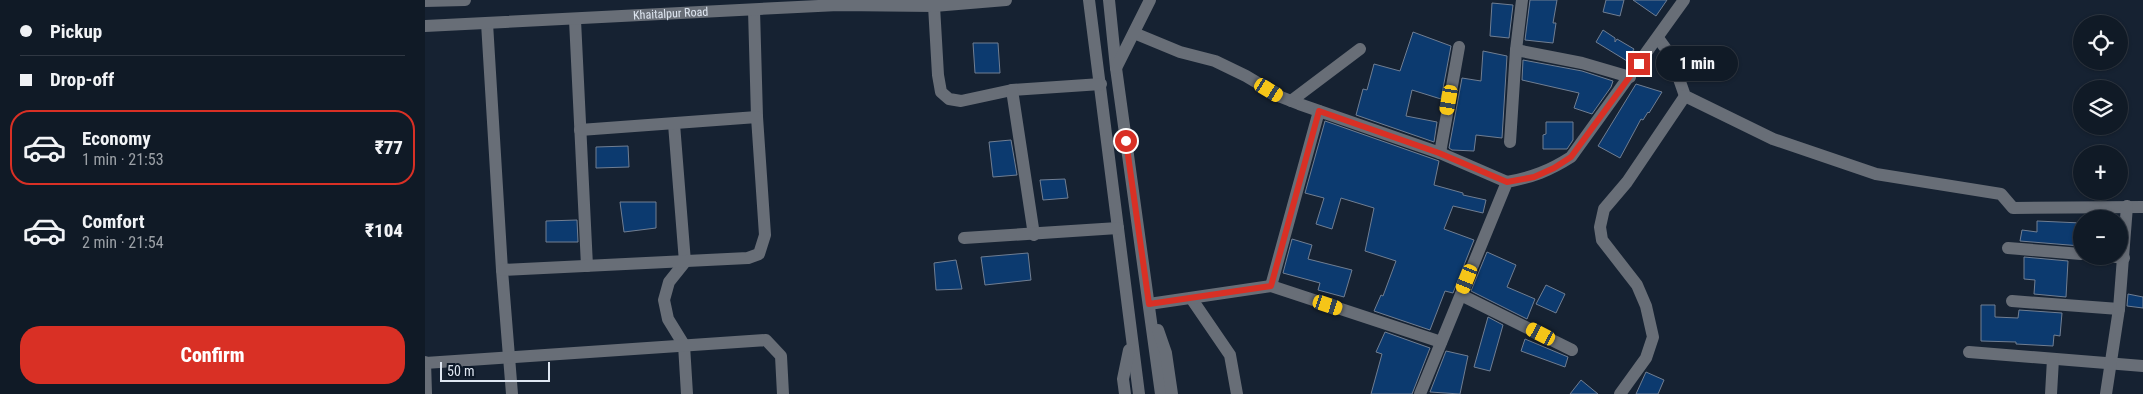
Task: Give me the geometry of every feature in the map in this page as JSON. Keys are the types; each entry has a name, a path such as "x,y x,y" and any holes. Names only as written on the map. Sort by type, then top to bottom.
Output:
{"street":[{"path":"425,2 465,0"},
{"name":"Khaitalpur Road","path":"425,26 575,20 754,10 838,3 935,6 1006,0"},
{"path":"1089,0 1139,394"},
{"path":"1109,0 1116,68 1161,394"},
{"path":"1116,68 1150,0"},
{"path":"1510,142 1516,50 1522,0"},
{"path":"1134,33 1180,52 1215,61 1291,101 1439,153 1507,182 1534,177 1554,168 1571,157 1684,0"},
{"path":"935,6 938,75 941,92 949,99 961,101 1012,90 1101,84"},
{"path":"502,270 685,262 748,258 759,254 765,235 757,117 754,10"},
{"path":"575,20 587,266"},
{"path":"487,23 502,270 513,394"},
{"path":"1658,38 1671,56 1685,96 1773,139 1866,171 2001,194 2013,208 2143,206"},
{"path":"1439,153 1459,47"},
{"path":"1291,101 1360,49"},
{"path":"1516,50 1581,63 1629,77"},
{"path":"1012,90 1034,235"},
{"path":"1620,394 1646,358 1653,337 1646,306 1637,285 1602,240 1600,226 1604,209 1627,182 1685,96"},
{"path":"1271,286 1319,111"},
{"path":"579,130 757,117"},
{"path":"674,124 685,262 669,282 664,300 668,319 684,345 687,394"},
{"path":"1420,394 1507,182"},
{"path":"2127,206 2127,210"},
{"path":"964,238 1034,235 1118,228"},
{"path":"2008,248 2073,253"},
{"path":"2106,394 2109,364 2119,309 2123,265"},
{"path":"1149,304 1271,286 1441,342"},
{"path":"1461,295 1572,350"},
{"path":"1191,298 1230,355 1237,394"},
{"path":"2012,301 2119,309"},
{"path":"1149,304 1166,353 1173,394"},
{"path":"1125,394 1123,379 1132,339"},
{"path":"426,394 425,363 767,340 781,356 783,394"},
{"path":"1969,352 2143,366"},
{"path":"2051,394 2053,359"}],"building":[{"path":"1530,0 1557,0 1553,23 1556,23 1553,43 1525,40"},
{"path":"1606,0 1624,0 1620,16 1603,12"},
{"path":"1633,0 1667,0 1656,16"},
{"path":"1492,3 1513,5 1509,38 1490,36"},
{"path":"1603,30 1615,38 1615,42 1617,39 1634,49 1627,61 1596,42"},
{"path":"1413,32 1451,46 1441,99 1412,90 1406,116 1437,122 1434,142 1356,115 1363,89 1367,90 1374,64 1400,71"},
{"path":"973,43 998,43 1000,73 975,73"},
{"path":"1483,51 1507,56 1502,138 1476,135 1474,151 1452,150 1449,148 1462,78 1481,81"},
{"path":"1523,60 1582,71 1613,81 1611,87 1592,114 1574,108 1579,93 1522,80"},
{"path":"1636,84 1662,92 1649,113 1643,120 1641,119 1620,158 1598,146"},
{"path":"1325,121 1439,161 1434,185 1463,193 1463,195 1486,200 1483,213 1453,206 1444,229 1474,240 1453,293 1445,291 1430,330 1374,311 1381,295 1383,296 1396,261 1365,251 1374,208 1341,198 1332,229 1316,224 1324,198 1305,193"},
{"path":"1546,122 1573,122 1573,140 1567,149 1543,149 1543,135 1546,134"},
{"path":"1011,140 1017,175 993,177 989,142"},
{"path":"628,146 629,167 596,168 596,147"},
{"path":"1065,179 1068,198 1043,200 1040,180"},
{"path":"620,202 656,202 656,228 624,232"},
{"path":"577,220 578,242 546,242 546,221"},
{"path":"2037,221 2073,223 2073,245 2020,241 2022,230 2037,232"},
{"path":"1292,239 1312,245 1308,259 1352,270 1344,297 1318,290 1320,283 1283,273"},
{"path":"1487,252 1516,265 1507,287 1535,299 1527,319 1471,291"},
{"path":"1028,253 1031,280 985,285 981,257"},
{"path":"2024,257 2068,261 2066,297 2034,294 2035,280 2024,279"},
{"path":"956,260 962,289 936,290 934,263"},
{"path":"1546,285 1565,294 1556,313 1536,304"},
{"path":"2128,294 2143,297 2143,308 2127,306"},
{"path":"1981,305 1995,305 1995,317 2018,318 2019,310 2062,313 2060,336 2054,335 2053,346 1981,341"},
{"path":"1488,317 1503,325 1490,371 1474,367"},
{"path":"1385,332 1430,348 1412,394 1371,394 1382,354 1376,352"},
{"path":"1525,339 1568,357 1565,367 1521,351"},
{"path":"1446,351 1468,356 1460,394 1430,392"},
{"path":"1646,372 1664,380 1658,394 1636,394"},
{"path":"1581,380 1598,394 1570,394"}],"route":[{"path":"1126,141 1149,304 1271,286 1319,111 1439,153 1507,182 1534,177 1554,168 1571,157 1639,64"}]}
